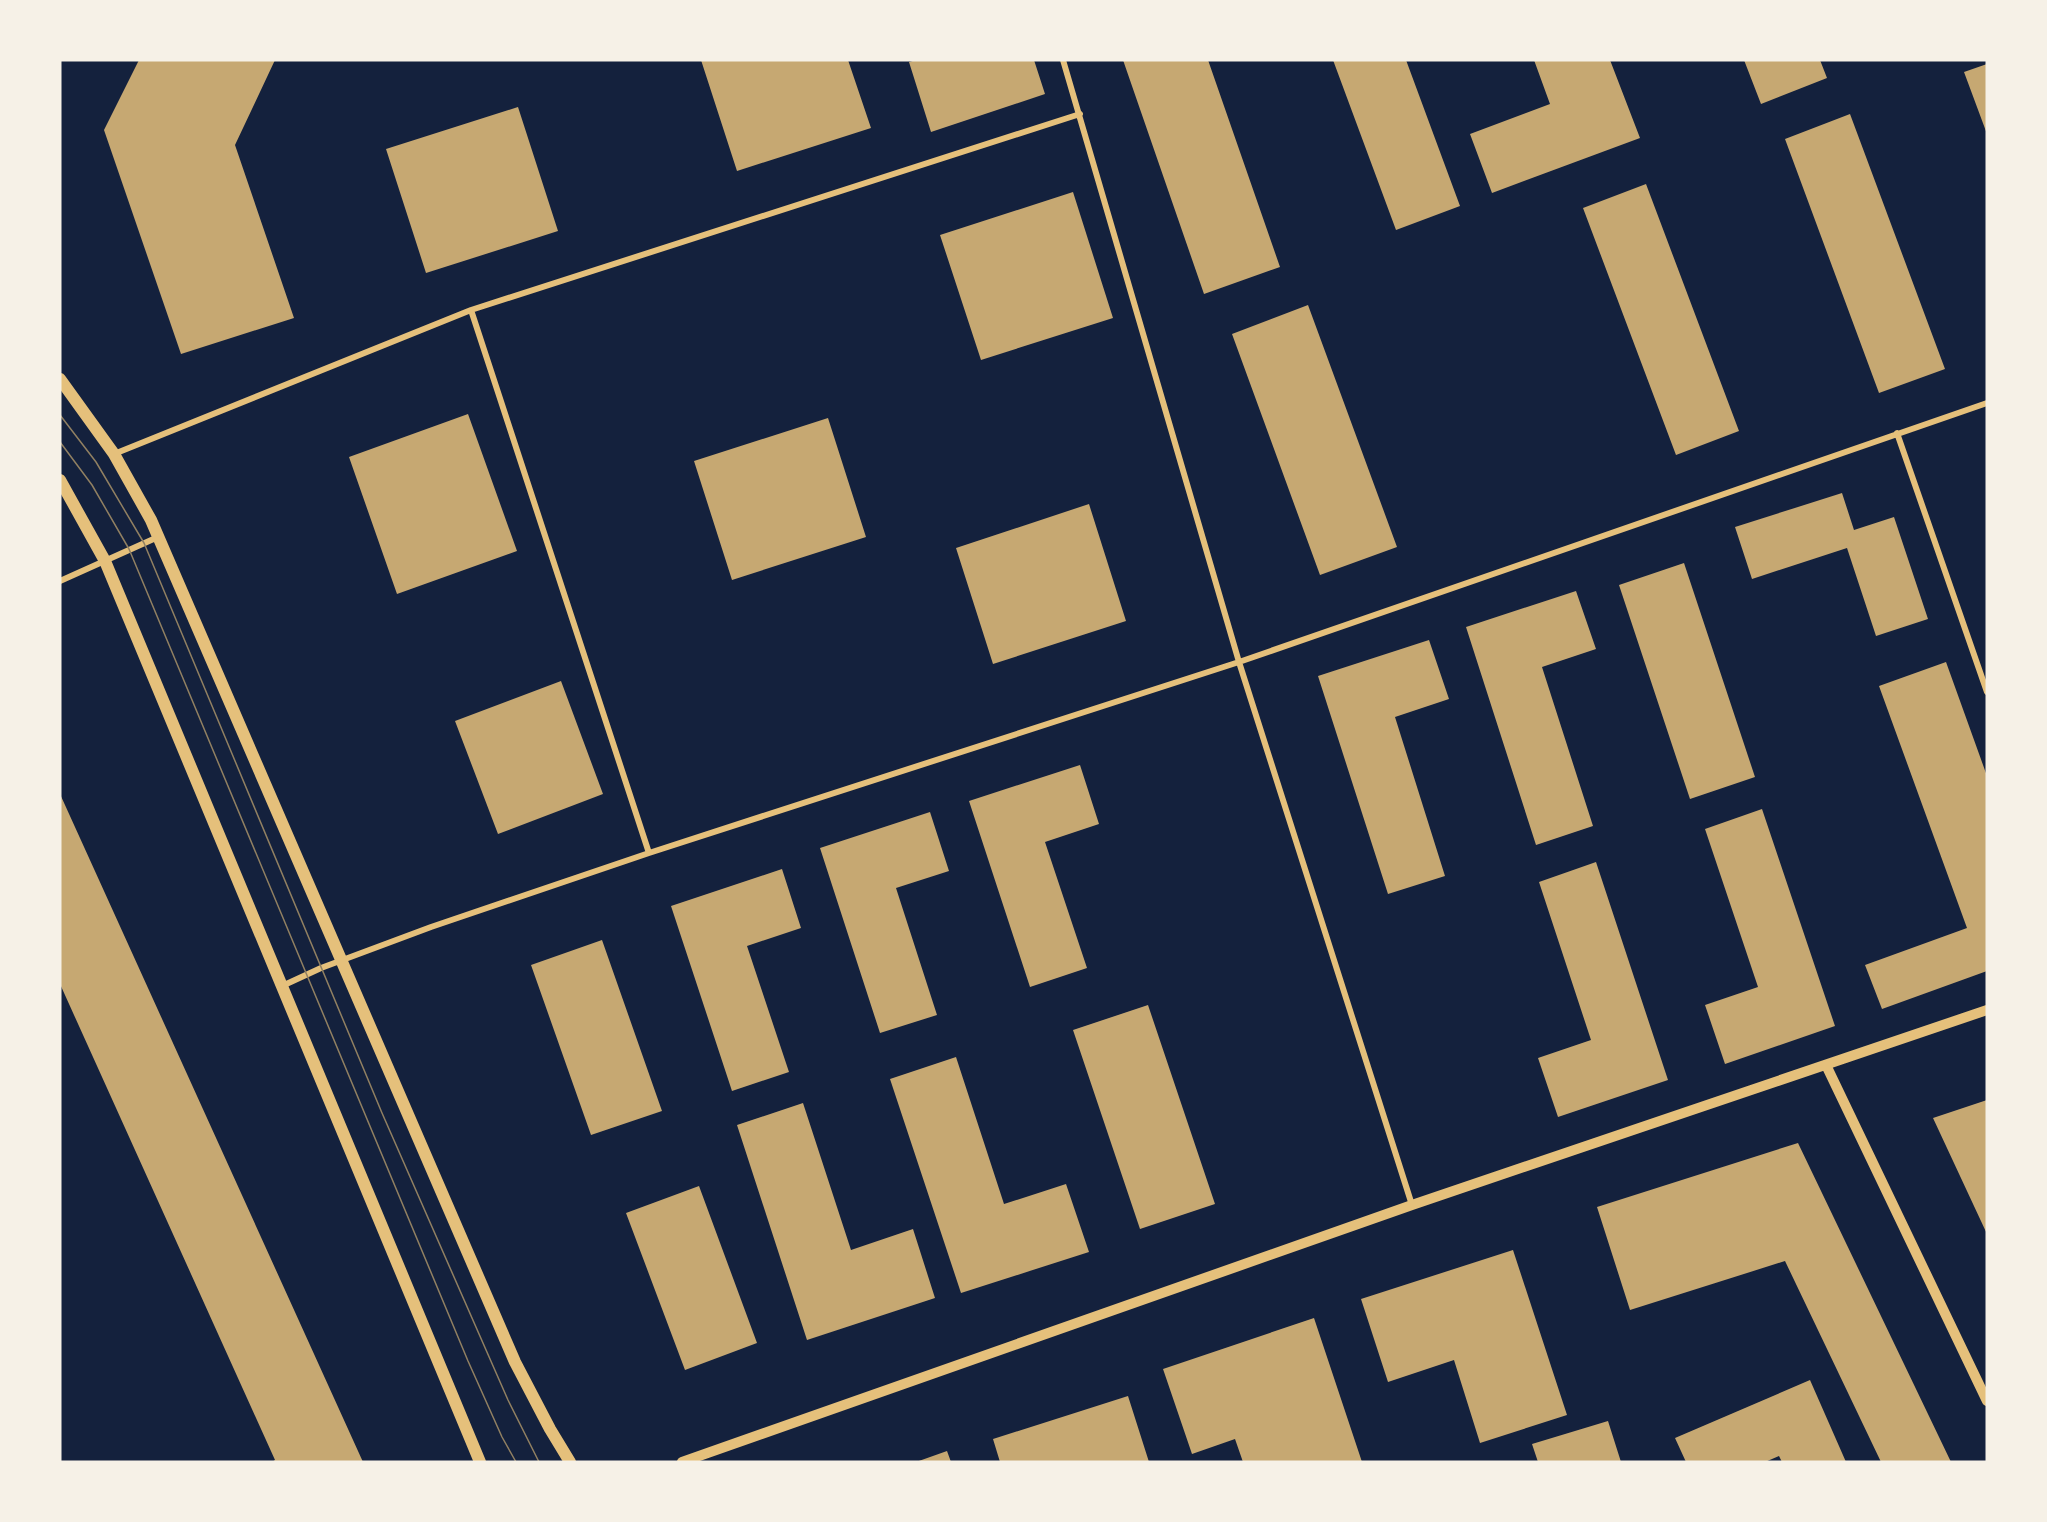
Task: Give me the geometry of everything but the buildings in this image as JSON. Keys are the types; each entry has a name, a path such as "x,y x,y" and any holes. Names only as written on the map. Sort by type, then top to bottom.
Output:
{"main road":[{"path":"60,379 114,454 158,536 515,1362 570,1462"},
{"path":"60,480 105,561 480,1462"}],"street":[{"path":"1062,60 1080,114 1239,662 1412,1205"},
{"path":"114,454 471,310 1080,114"},
{"path":"471,310 649,853"},
{"path":"281,986 342,960 649,853 1239,662 1987,403"},
{"path":"1897,433 1987,692"},
{"path":"60,581 158,536"},
{"path":"682,1462 1412,1205 1987,1010"},
{"path":"1826,1065 1987,1401"}],"tram line":[{"path":"60,415 96,462 144,543 382,1113 508,1400 539,1462"},
{"path":"60,442 92,485 129,549 468,1361 502,1437 516,1462"}]}
